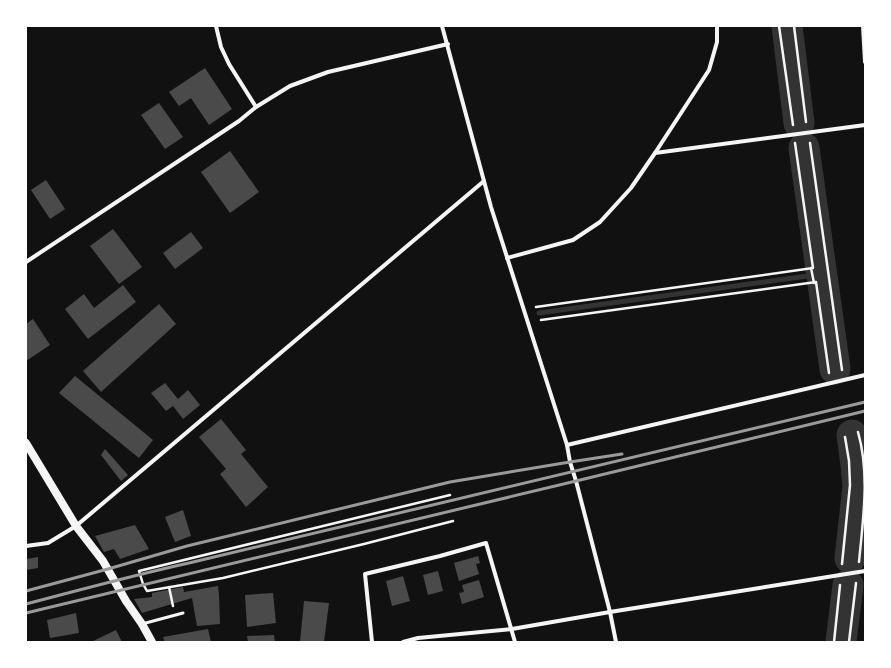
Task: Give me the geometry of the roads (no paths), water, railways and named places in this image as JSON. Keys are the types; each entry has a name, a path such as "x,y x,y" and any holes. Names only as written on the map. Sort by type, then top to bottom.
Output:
{"main road":[{"path":"26,444 76,526 103,561 152,642"}],"street":[{"path":"216,26 221,47 228,64 256,107"},
{"path":"442,26 491,207 567,445 570,462 610,612 616,642"},
{"path":"507,258 573,240 600,222 631,188 709,70 717,42 717,26"},
{"path":"863,26 865,62"},
{"path":"26,262 240,121 256,107 290,86 328,72 448,44"},
{"path":"655,153 865,125"},
{"path":"26,546 48,543 76,526 484,181"},
{"path":"567,445 865,375"},
{"path":"372,642 365,574 440,556 486,542 515,642"},
{"path":"403,642 418,638 512,629 865,571"}],"lane":[{"path":"142,624 183,612"}],"waterway":[{"path":"787,26 799,123"},
{"path":"804,148 835,369"},
{"path":"539,313 822,274"},
{"path":"850,558 858,486 852,435"},
{"path":"841,642 848,585"}],"railway":[{"path":"26,604 148,572 865,402"},
{"path":"26,613 865,411"},
{"path":"26,591 187,546 450,482 622,454"}]}
